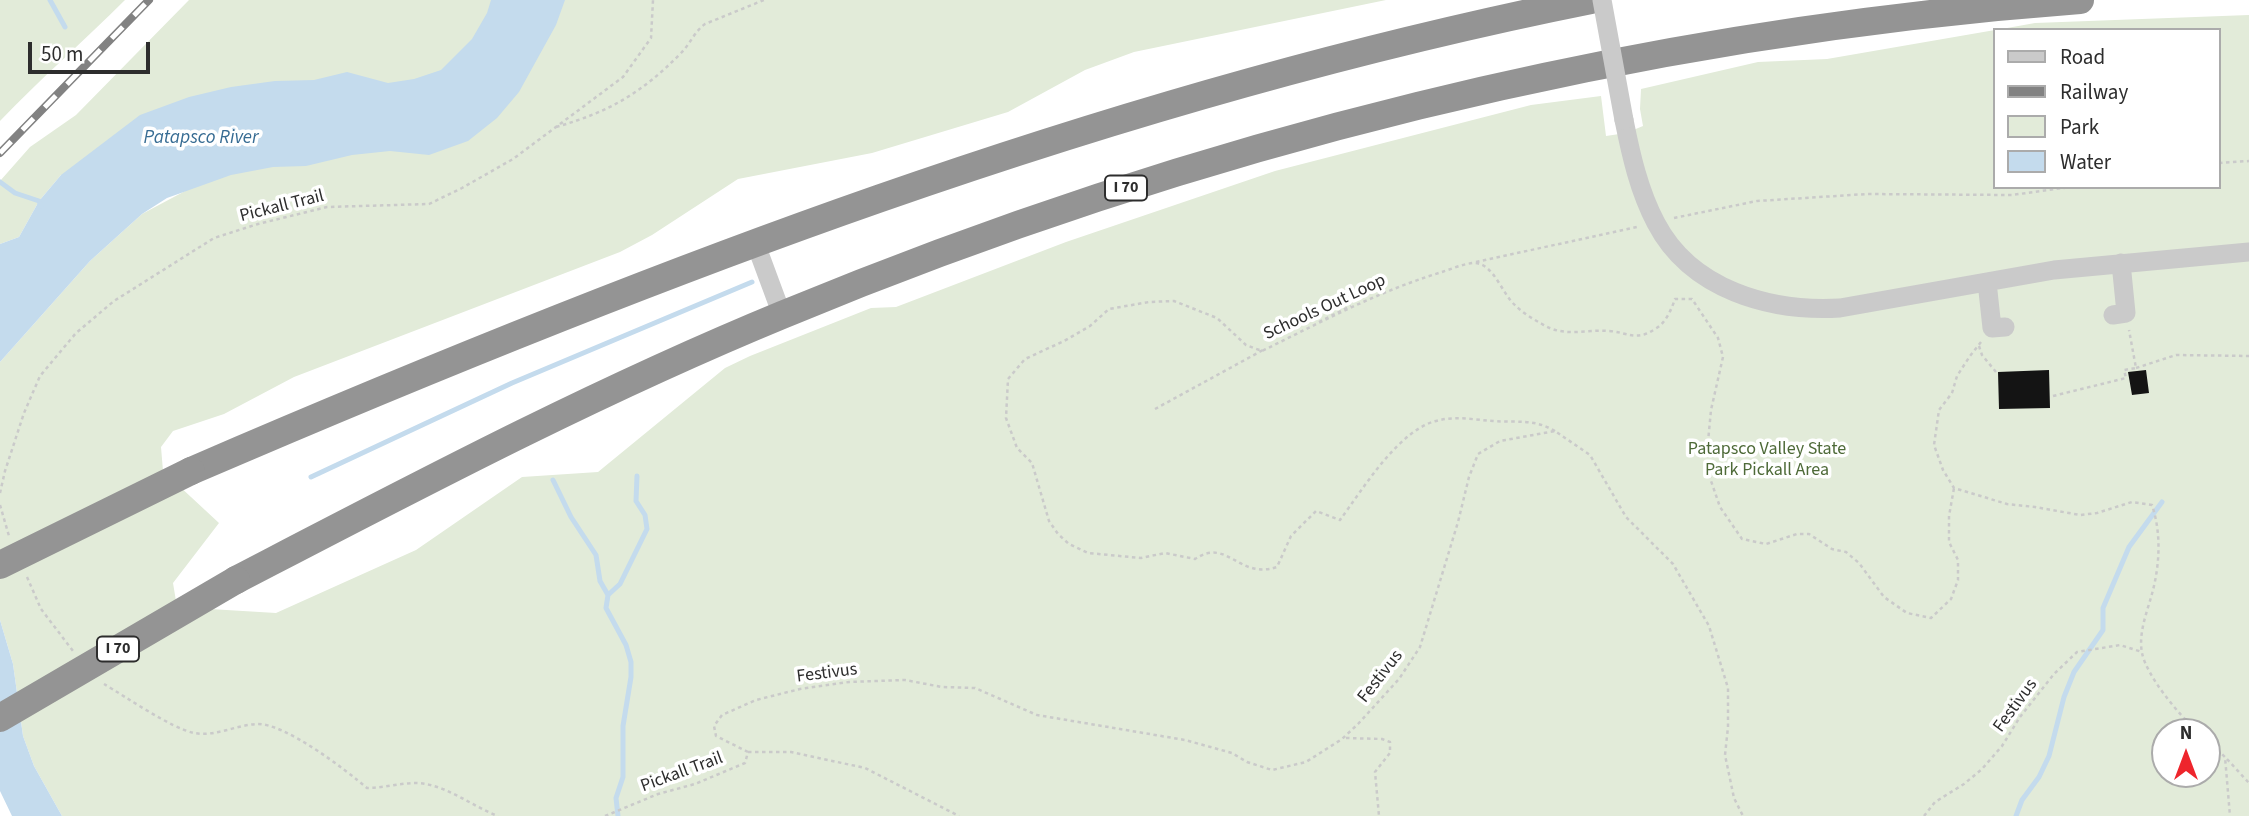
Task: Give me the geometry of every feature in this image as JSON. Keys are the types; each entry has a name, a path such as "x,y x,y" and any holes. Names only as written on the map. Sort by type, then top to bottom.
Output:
{"highway":[{"path":"11,558 191,471 513,335 755,242 960,172 1220,89 1486,22 1591,0"},
{"name":"I 70","path":"0,718 236,580 551,420 782,315 979,238 1237,154 1508,85 1800,31 1905,17 2080,0"}],"lane":[{"path":"1602,0 1633,163 1655,222 1667,241 1706,277 1754,300 1784,307 1840,308 2054,270 2249,252"},
{"path":"755,242 782,315"},
{"path":"2120,314 2121,263"},
{"path":"1987,282 1992,328 2005,327"}],"path":[{"name":"Pickall Trail","path":"0,493 24,413 40,376 76,333 114,301 214,238 327,207 429,204 513,159 623,77 650,38 653,0"},
{"path":"552,128 595,114 632,96 682,52 705,23 764,0"},
{"path":"2221,163 2249,161"},
{"path":"1155,410 1337,312 1394,287 1473,263 1758,201 1867,194 2012,195 2056,189"},
{"path":"1473,263 1483,265 1490,271 1514,306 1542,324 1564,332 1609,331 1630,337 1655,330 1665,320 1675,299 1692,299 1718,338 1723,358 1711,410 1708,442 1710,478 1720,507 1742,539 1766,544 1797,534 1809,534 1832,548 1846,551 1884,597 1907,613 1931,618 1951,599 1958,580 1958,560 1949,542 1949,516 1954,488 1943,470 1934,445 1939,410 1952,393 1957,376 1969,356 1979,346 1982,355 1996,372"},
{"name":"Schools Out Loop","path":"1262,351 1246,345 1217,318 1174,300 1109,309 1090,326 1025,359 1008,379 1006,418 1017,448 1032,463 1049,521 1058,534 1069,544 1088,553 1141,558 1165,553 1195,559 1206,552 1218,551 1240,565 1263,572 1277,567 1291,536 1316,511 1339,520 1390,452 1413,433 1438,420 1471,418 1495,422 1542,423 1555,431"},
{"path":"2120,314 2136,368"},
{"path":"2053,396 2126,378 2124,370 2176,355 2249,356"},
{"path":"1555,431 1590,455 1626,517 1673,564 1709,626 1728,688 1725,755 1734,798 1743,816"},
{"name":"Festivus","path":"748,752 716,736 714,726 722,715 756,700 800,689 849,682 898,680 942,687 975,688 1037,715 1185,740 1232,753 1247,762 1272,770 1306,762 1342,739 1399,679 1420,647 1478,454 1500,442 1555,431"},
{"path":"1954,488 2007,504 2035,506 2080,515 2097,513 2132,502 2152,505 2157,520 2158,557 2155,582 2142,627 2142,652 2147,667 2185,718"},
{"path":"0,505 11,558 41,609 79,660"},
{"name":"Festivus","path":"1924,816 1935,802 1982,769 2054,674 2077,652 2120,645 2142,652"},
{"path":"103,684 165,720 194,733 229,731 257,724 268,726 287,733 342,767 367,788 416,783 438,786 498,816"},
{"path":"1342,739 1352,737 1390,742 1390,753 1375,772 1379,816"},
{"name":"Pickall Trail","path":"605,816 745,763 748,752 791,751 865,768 958,816"},
{"path":"2221,753 2249,783"},
{"path":"2225,757 2230,816"}],"green space":[{"path":"0,0 125,0 0,121"},
{"name":"Patapsco Valley State Park Pickall Area","path":"189,0 1386,0 1134,52 1085,70 1008,112 872,153 738,179 652,235 620,252 294,377 224,414 173,431 161,447 163,471 219,523 173,583 177,607 276,613 416,550 522,477 598,472 725,368 750,356 871,308 896,307 1066,242 1275,171 1531,105 1601,96 1606,136 1626,133 1643,126 1641,89 1758,62 1827,59 1994,30 1994,189 2221,189 2221,28 2007,28 2035,23 2249,15 2249,816 62,816 34,766 23,736 13,664 0,620 0,362 90,261 142,214 187,190 229,175 61,175 39,201 19,237 0,244 0,181 30,147 76,115"}],"water":[{"name":"Patapsco River","path":"491,0 565,0 556,25 519,92 497,118 468,141 429,155 390,151 352,155 306,166 273,167 231,175 167,198 142,214 90,261 0,362 0,244 19,237 39,201 61,175 140,115 189,97 231,87 275,81 314,80 347,72 388,83 414,79 441,70 472,39"},
{"path":"0,620 13,664 23,736 34,766 62,816 12,816 0,791"}],"building":[{"path":"2049,370 2050,408 1999,409 1998,372"},
{"path":"2146,370 2149,393 2132,395 2128,372"}],"waterway":[{"path":"50,0 65,27"},
{"path":"0,182 15,193 39,201 41,206"},
{"path":"311,477 512,383 752,282"},
{"path":"618,816 616,798 623,777 623,726 631,662 626,645 606,608 608,595 620,584 647,529 645,515 636,501 637,476"},
{"path":"553,480 571,517 596,555 600,581 608,595"},
{"path":"2016,816 2022,800 2039,777 2049,756 2064,697 2074,672 2103,630 2103,608 2129,547 2162,502"}],"railway":[{"path":"0,153 149,0"}]}
